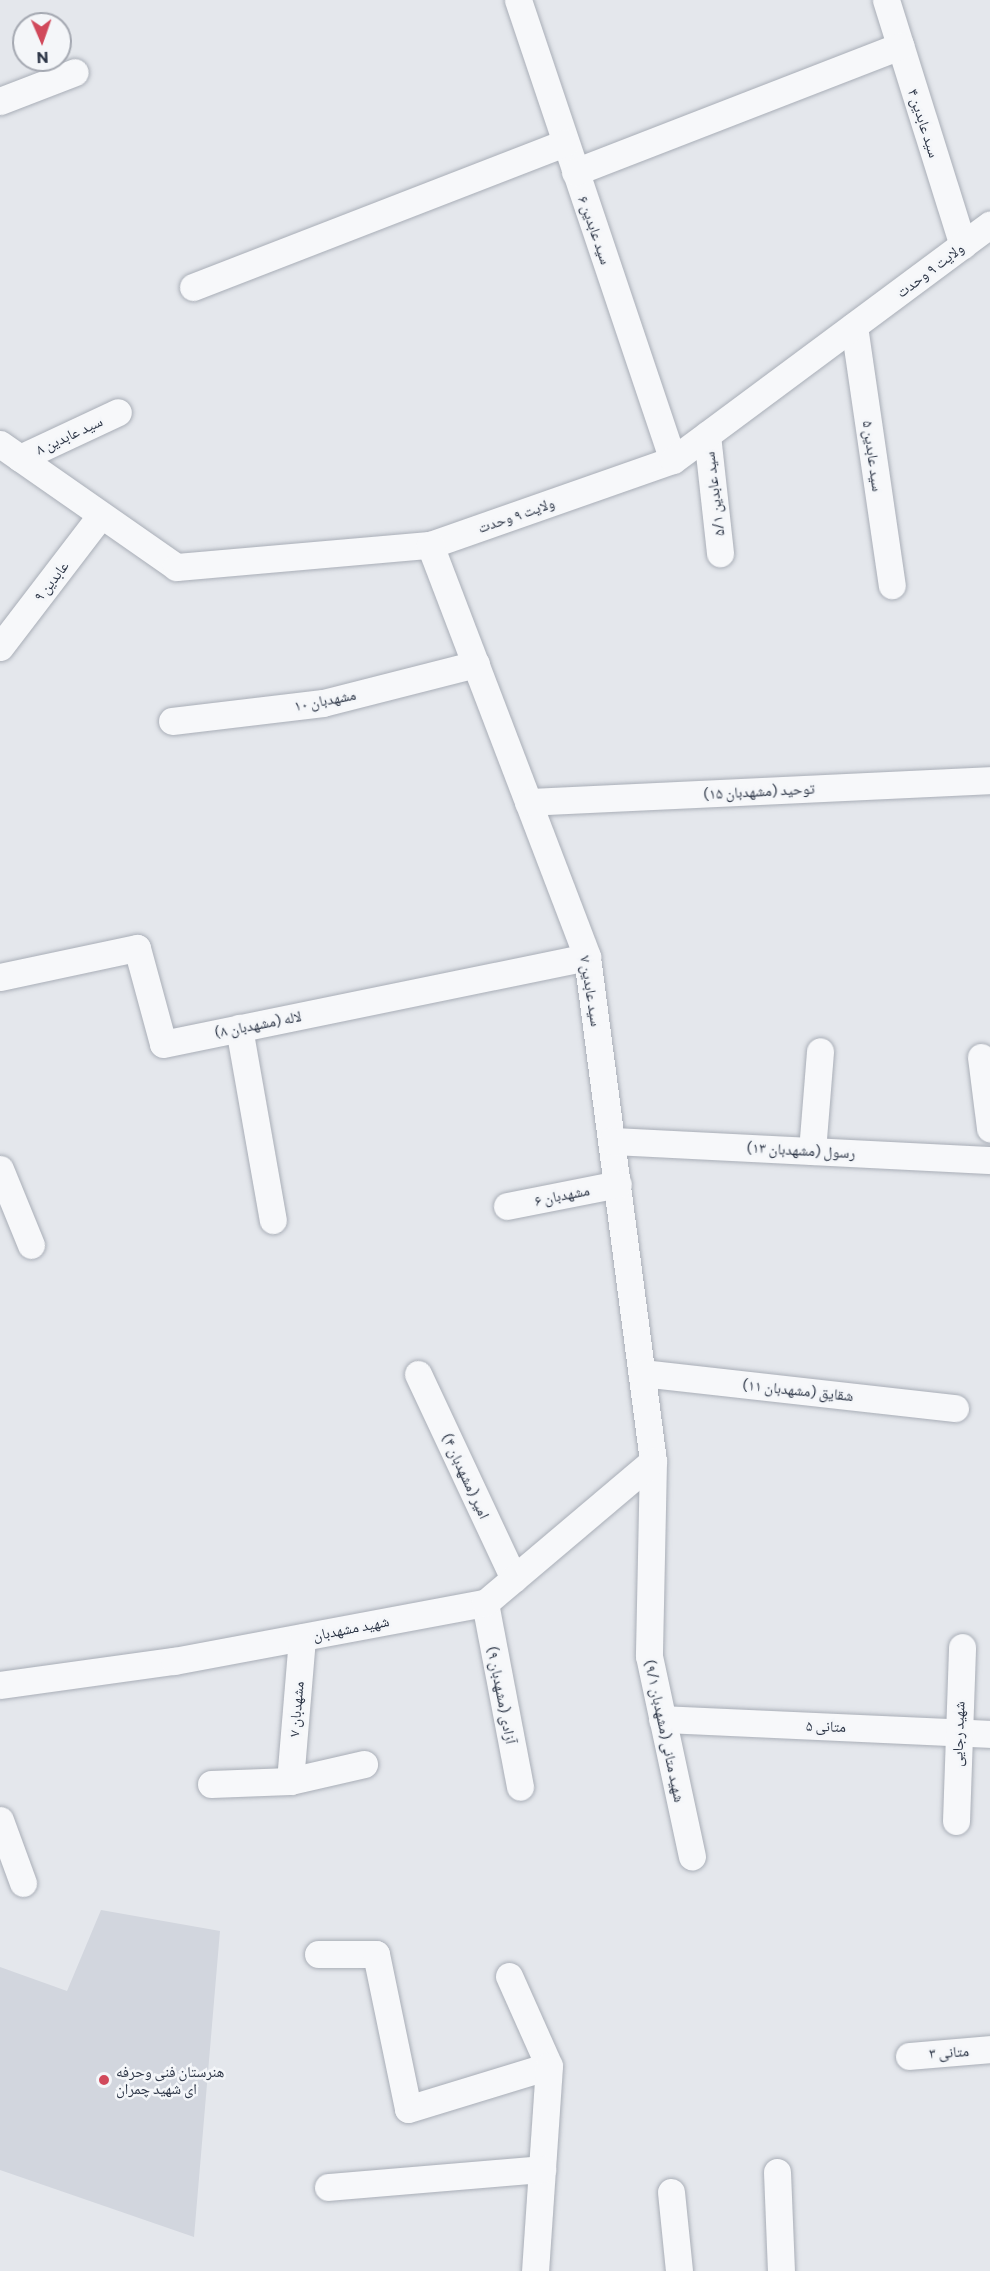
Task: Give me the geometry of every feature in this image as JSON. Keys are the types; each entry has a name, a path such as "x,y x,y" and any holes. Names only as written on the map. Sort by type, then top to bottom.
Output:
{"street":[{"name":"سید عابدین ۶","path":"518,0 673,460"},
{"name":"سید عابدین ۴","path":"886,0 963,245"},
{"path":"575,172 900,46"},
{"path":"0,101 75,72"},
{"path":"193,287 565,142"},
{"name":"ولایت ۹ وحدت","path":"10,451 176,567 430,545 673,460 990,225"},
{"name":"سید عابدین ۵","path":"854,326 892,585"},
{"name":"سید عابدین ۸","path":"10,451 118,412"},
{"name":"سید عابدین ۵/۱","path":"707,435 720,553"},
{"name":"عابدین ۹","path":"0,647 101,514"},
{"name":"سید عابدین ۷","path":"430,545 587,957 653,1461"},
{"name":"مشهدبان ۱۰","path":"172,722 323,704 476,663"},
{"name":"توحید (مشهدبان ۱۵)","path":"528,802 990,780"},
{"name":"لاله (مشهدبان ۸)","path":"0,977 137,948 163,1044 587,957"},
{"path":"239,1028 273,1220"},
{"path":"812,1151 820,1051"},
{"path":"981,1057 990,1128"},
{"name":"رسول (مشهدبان ۱۳)","path":"612,1141 990,1160"},
{"path":"2,1183 31,1245"},
{"name":"مشهدبان ۶","path":"507,1206 618,1185"},
{"name":"شقایق (مشهدبان ۱۱)","path":"642,1373 955,1408"},
{"name":"امیر (مشهدبان ۴)","path":"418,1374 514,1579"},
{"name":"شهید مشهدبان","path":"0,1685 174,1661 485,1603 653,1461"},
{"name":"شهید متانی (مشهدبان ۹/۱)","path":"653,1461 649,1656 692,1856"},
{"name":"آزادی (مشهدبان ۹)","path":"485,1603 520,1786"},
{"name":"مشهدبان ۷","path":"290,1781 302,1637"},
{"name":"شهید رجایی","path":"956,1821 962,1647"},
{"name":"متانی ۵","path":"662,1719 990,1734"},
{"path":"211,1784 290,1781 364,1764"},
{"path":"0,1820 23,1883"},
{"path":"318,1954 376,1954 408,2109 549,2066"},
{"path":"509,1976 549,2066 535,2271"},
{"name":"متانی ۳","path":"909,2055 990,2049"},
{"path":"328,2187 542,2169"},
{"path":"777,2172 781,2271"},
{"path":"671,2192 679,2271"}],"shaded area":[{"name":"هنرستان فنی وحرفه ای شهید چمران","path":"101,1910 220,1931 194,2237 0,2170 0,1967 67,1991"}],"place":[{"name":"هنرستان فنی وحرفه ای شهید چمران","path":"104,2080"}]}
